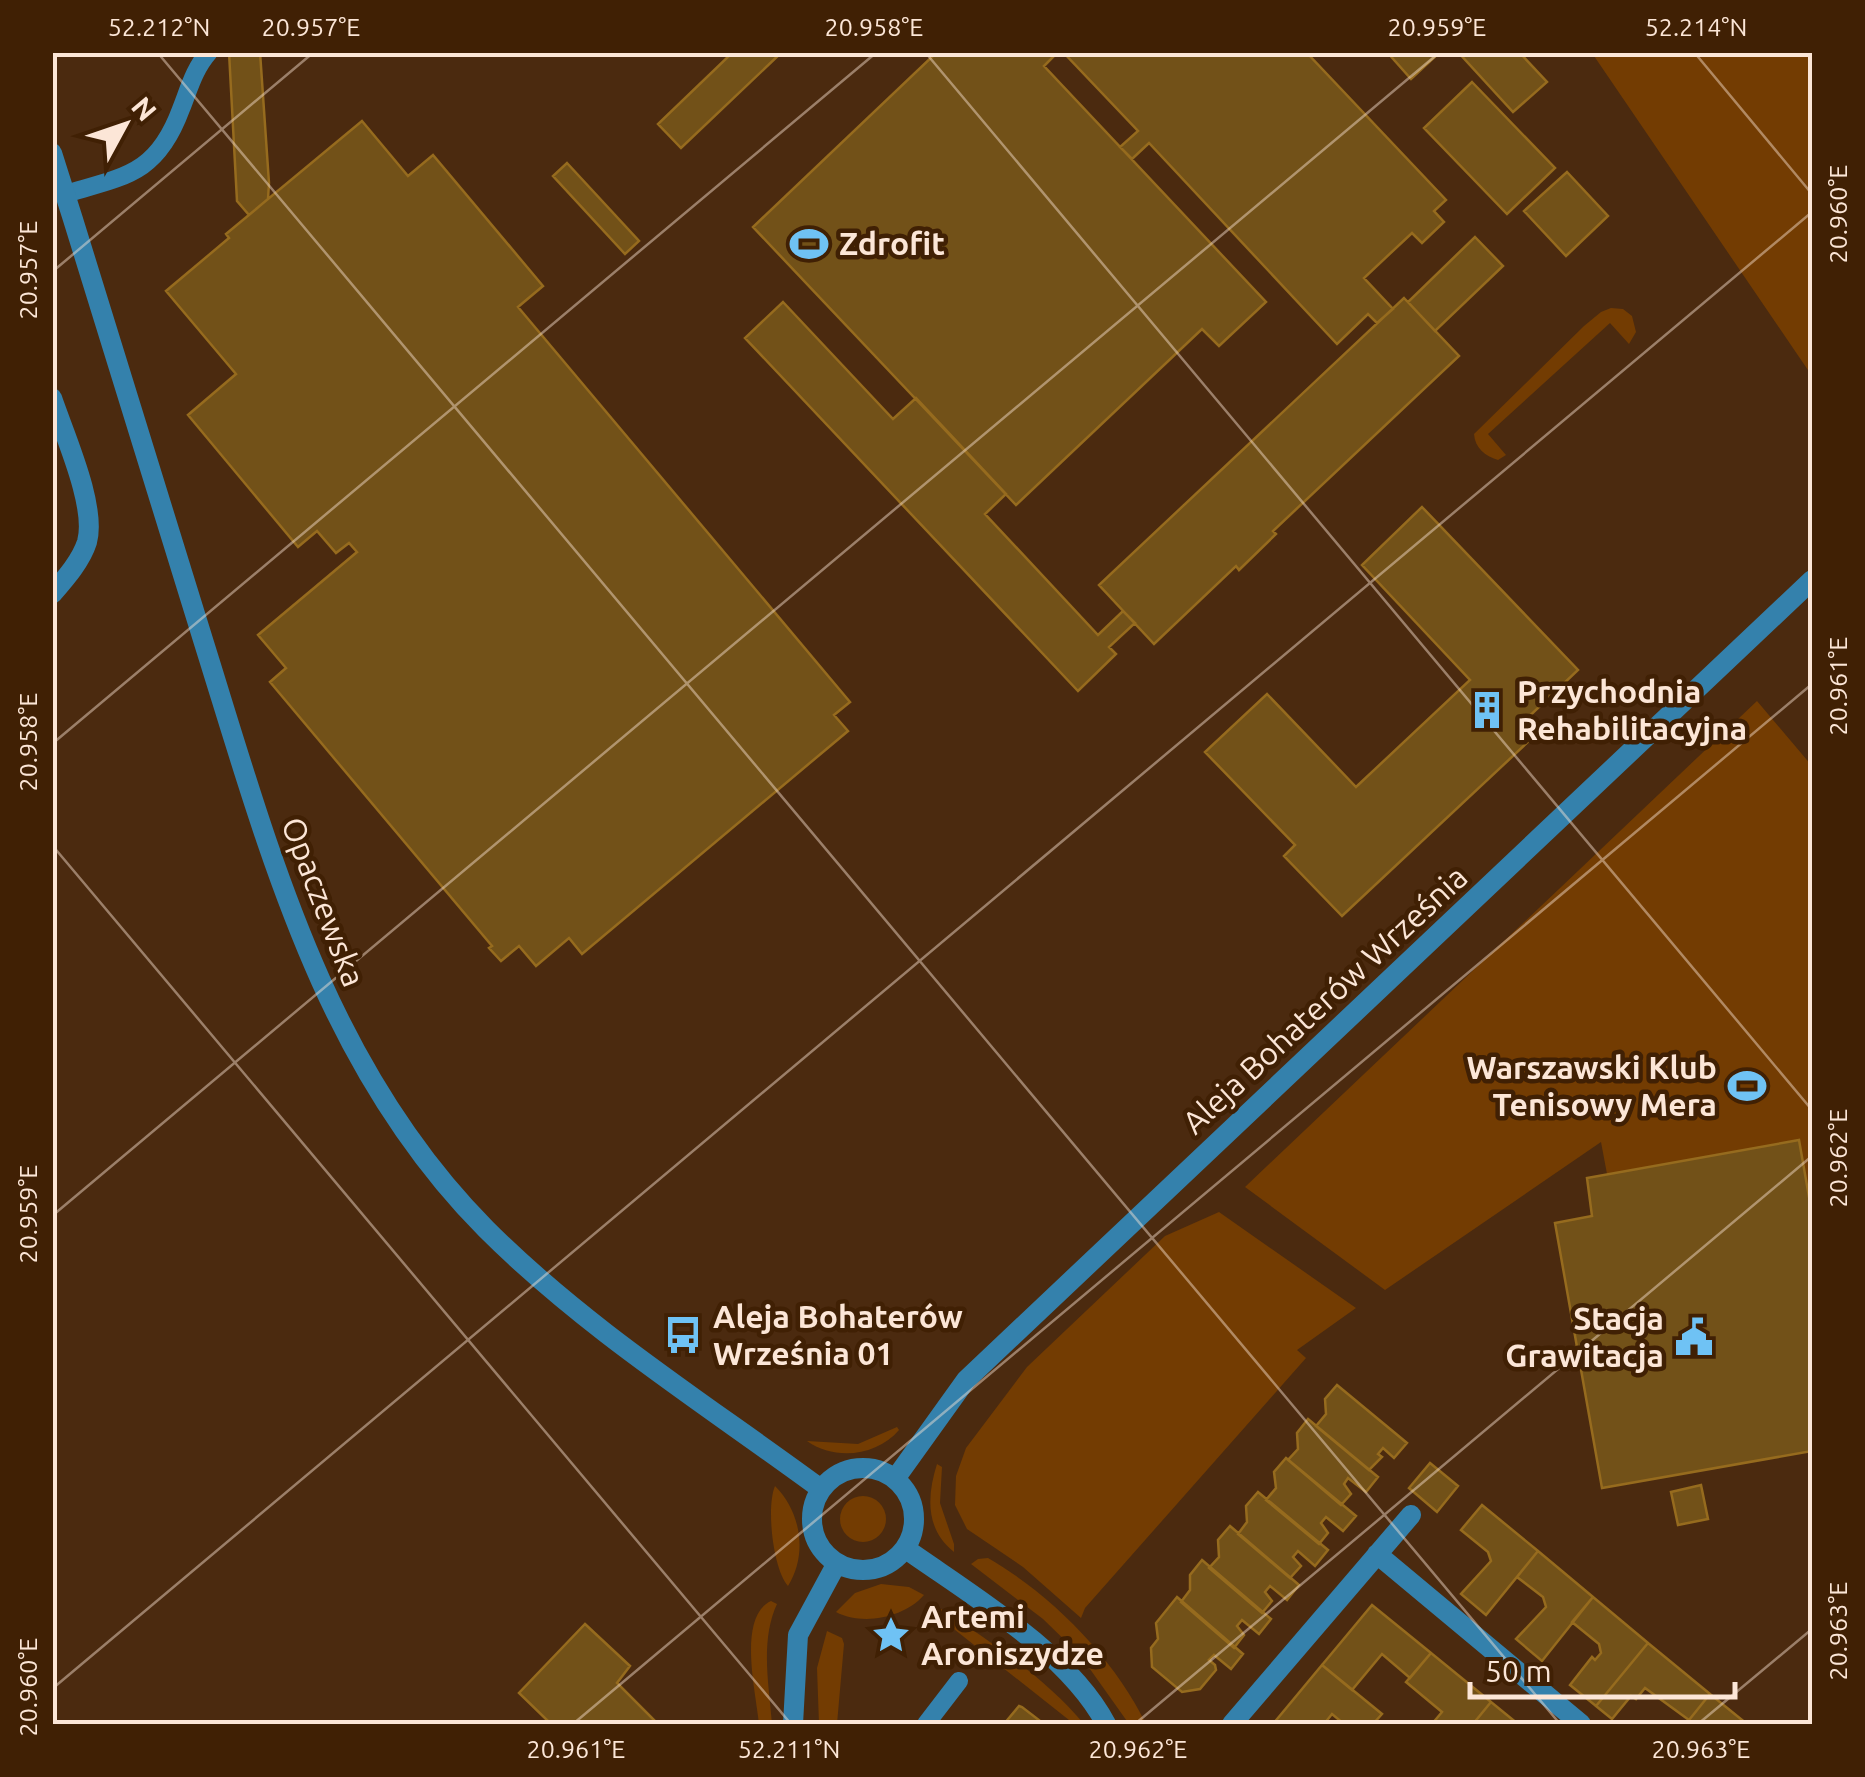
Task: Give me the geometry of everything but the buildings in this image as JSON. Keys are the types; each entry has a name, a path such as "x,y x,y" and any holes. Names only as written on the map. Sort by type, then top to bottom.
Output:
{"street":[{"name":"Opaczewska","path":"52,153 265,839 308,958 339,1023 400,1121 489,1232 580,1314 822,1489"},
{"path":"52,398 86,502 89,528 86,544 52,594"},
{"name":"Aleja Bohaterów Września","path":"895,1478 966,1380 1812,580"},
{"path":"864,1468 880,1470 895,1478 913,1504 913,1535 906,1549 895,1560 866,1571 837,1564 824,1552 812,1521 814,1504 822,1489 833,1477 864,1468"},
{"path":"1232,1724 1411,1515"},
{"path":"906,1549 1007,1621 1062,1669 1106,1724"},
{"path":"1377,1554 1581,1724"},
{"path":"793,1724 798,1635 837,1564"}],"lane":[{"path":"65,194 126,175 156,157 170,138 197,65 209,52"},
{"path":"926,1724 959,1681"}],"shaded area":[{"path":"1592,53 1812,53 1812,376"},
{"path":"1611,308 1623,309 1632,316 1636,332 1629,344 1610,323 1488,434 1506,455 1498,460 1482,451 1474,434 1584,326"},
{"path":"1757,701 1812,766 1812,1210 1799,1140 1607,1174 1601,1142 1385,1290 1245,1187"},
{"path":"1219,1212 1356,1308 1297,1350 1306,1358 1085,1608 1081,1618 1023,1567 967,1529 955,1505 956,1476 966,1448 1027,1367 1165,1236"},
{"path":"897,1427 899,1430 879,1446 855,1453 830,1451 807,1441 858,1444"},
{"path":"937,1464 942,1467 940,1503 954,1552 933,1522 930,1500"},
{"path":"775,1486 791,1508 799,1534 798,1561 788,1586 778,1566 772,1538"},
{"path":"863,1496 879,1503 886,1519 879,1535 863,1542 847,1535 840,1519 847,1503"},
{"path":"988,1558 1035,1590 1079,1630 1117,1675 1146,1724 1129,1724 1080,1655 1043,1619 971,1564"},
{"path":"881,1584 909,1587 924,1595 905,1609 882,1617 858,1618 836,1612 855,1593"},
{"path":"771,1601 777,1604 767,1648 772,1724 759,1724 751,1639 754,1622"},
{"path":"941,1609 1035,1676 1084,1724 1074,1724 940,1618"},
{"path":"827,1631 842,1638 844,1644 837,1724 819,1724 817,1668"}],"place":[{"name":"Zdrofit","path":"809,244"},
{"name":"Przychodnia Rehabilitacyjna","path":"1487,710"},
{"name":"Warszawski Klub Tenisowy Mera","path":"1747,1086"},
{"name":"Aleja Bohaterów Września 01","path":"683,1335"},
{"name":"Stacja Grawitacja","path":"1694,1337"},
{"name":"Artemi Aroniszydze","path":"891,1635"}]}
